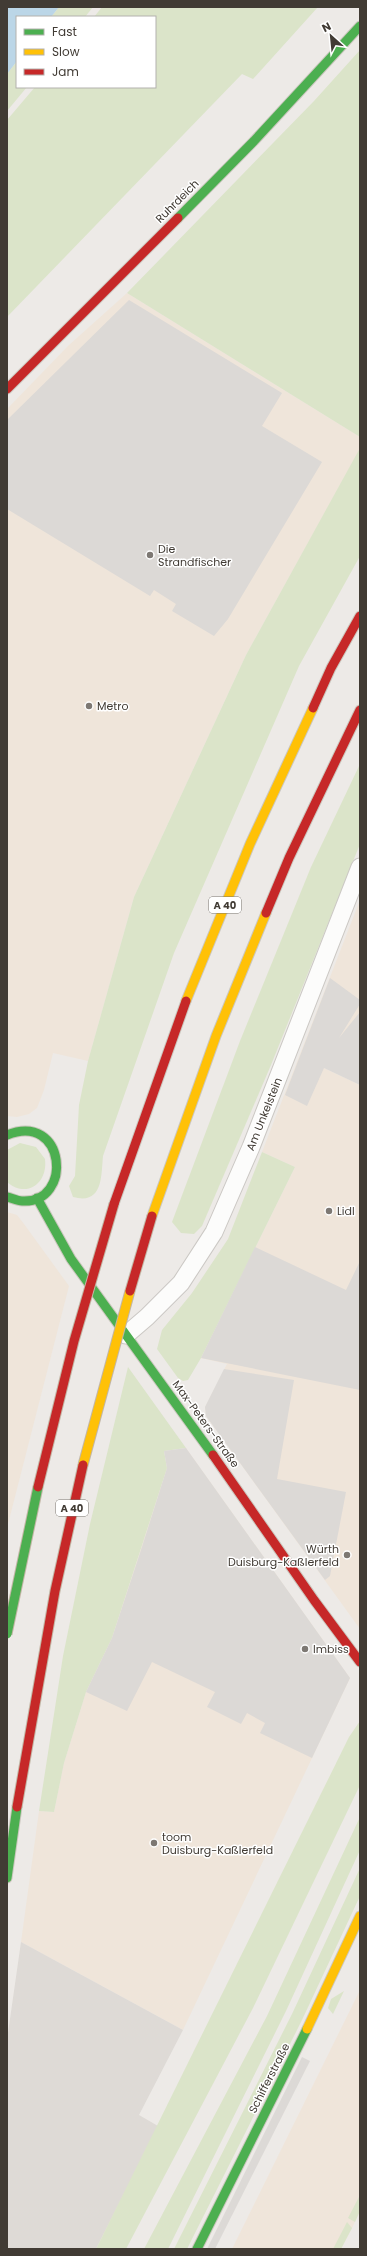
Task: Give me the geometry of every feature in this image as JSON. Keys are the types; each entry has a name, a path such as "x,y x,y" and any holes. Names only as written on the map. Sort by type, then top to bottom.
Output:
{"main road":[{"name":"Ruhrdeich","path":"7,388 254,140 360,26"},
{"name":"A 40","path":"7,1634 32,1512 72,1349 114,1204 178,1020 247,851 331,668 360,616"},
{"name":"A 40","path":"7,1878 43,1649 70,1519 111,1354 152,1216 216,1036 283,872 360,710"},
{"path":"7,1135 24,1131 34,1132 49,1141 54,1148 58,1159 58,1171 54,1182 47,1192 37,1198 20,1201 7,1197"},
{"name":"Max-Peters-Straße","path":"37,1198 71,1259 360,1662"},
{"name":"Schifferstraße","path":"197,2249 310,2023 360,1916"}],"street":[{"name":"Am Unkelstein","path":"126,1334 147,1317 181,1283 214,1232 256,1133 360,867"}],"shaded area":[{"path":"127,293 360,437 360,449 246,655 134,897 88,1061 53,1053 44,1090 37,1108 29,1114 17,1117 7,1116 7,409 69,345"},
{"path":"129,300 282,393 262,426 322,462 228,619 214,636 172,611 176,604 154,590 150,596 7,509 7,420"},
{"path":"360,900 360,1012 337,1043 324,1068 360,1085 360,1629 206,1416 205,1407 227,1364 201,1358 295,1167 262,1152"},
{"path":"330,978 360,1000 360,1004 339,1038 360,1012 360,1085 324,1068 307,1106 285,1095"},
{"path":"7,1212 17,1215 69,1286 7,1528"},
{"path":"255,1247 346,1290 360,1261 360,1390 201,1358"},
{"path":"224,1369 294,1380 277,1479 346,1492 330,1576 325,1580 206,1416 205,1407"},
{"path":"186,1448 350,1678 183,2030 21,1942 39,1811 54,1812 64,1763 86,1692 112,1638 167,1468"},
{"path":"186,1448 350,1678 312,1758 260,1733 265,1723 247,1713 241,1724 207,1707 215,1692 152,1662 127,1711 86,1692 112,1638 141,1550 167,1468 164,1451"},
{"path":"21,1942 183,2030 139,2115 158,2126 96,2249 7,2249 7,2040"},
{"path":"360,1990 360,2211 352,2228 341,2249 232,2249"},
{"path":"302,2057 310,2061 215,2249 207,2249"}],"green space":[{"path":"59,7 93,7 86,16 52,16"},
{"path":"102,7 318,7 253,79 242,74 7,317 7,120 34,88 156,88 156,16 95,16"},
{"path":"360,50 360,437 127,293 314,101"},
{"path":"16,62 16,88 26,88 7,111 7,74"},
{"path":"360,448 360,556 299,666 174,953 103,1156 101,1180 98,1187 95,1193 90,1197 73,1197 69,1186 75,1176 79,1105 88,1061 134,897 246,655"},
{"path":"360,764 360,844 271,1065 202,1226 194,1234 181,1233 172,1222 240,1041 311,867"},
{"path":"20,1143 36,1147 45,1159 45,1168 40,1181 29,1189 14,1187 7,1182 7,1150"},
{"path":"262,1152 295,1167 201,1358 188,1380 183,1381 178,1378 157,1349 162,1330 192,1293 228,1239"},
{"path":"128,1367 186,1448 164,1451 167,1468 112,1638 86,1692 64,1763 54,1812 39,1811 63,1656 90,1524"},
{"path":"360,1721 360,1785 253,2008 126,2249 96,2249 349,1737"},
{"path":"360,1817 360,1850 286,2011 168,2249 144,2249 267,2016"},
{"path":"360,1868 360,1896 302,2020 187,2249 174,2249 292,2014"},
{"path":"344,1991 333,2014 328,2008 331,1999"},
{"path":"360,2195 360,2211 355,2222 348,2218"},
{"path":"347,2222 352,2228 341,2249 333,2249"}],"water":[{"path":"7,7 59,7 52,16 16,16 16,62 7,74"}],"traffic: fast":[{"path":"178,218 254,141 360,26"},
{"path":"7,1135 27,1131 42,1136 51,1146 56,1160 56,1175 50,1189 39,1198 18,1201 7,1197"},
{"path":"37,1198 71,1259 213,1455"},
{"path":"7,1634 38,1487"},
{"path":"7,1878 17,1807"},
{"path":"197,2249 307,2029"}],"traffic: slow":[{"path":"186,1001 250,844 313,708"},
{"path":"152,1216 216,1036 266,913"},
{"path":"83,1465 130,1291"},
{"path":"307,2029 360,1916"}],"traffic: jam":[{"path":"7,389 178,218"},
{"path":"313,708 331,668 360,616"},
{"path":"266,913 289,858 360,710"},
{"path":"114,1204 186,1001"},
{"path":"38,1487 74,1341 114,1204"},
{"path":"130,1291 152,1216"},
{"path":"213,1455 314,1600 360,1662"},
{"path":"17,1807 55,1591 83,1465"}],"place":[{"name":"Die Strandfischer","path":"150,555"},
{"name":"Metro","path":"89,706"},
{"name":"Lidl","path":"329,1211"},
{"name":"Würth Duisburg-Kaßlerfeld","path":"347,1555"},
{"name":"Imbiss","path":"305,1649"},
{"name":"toom Duisburg-Kaßlerfeld","path":"154,1843"}]}
